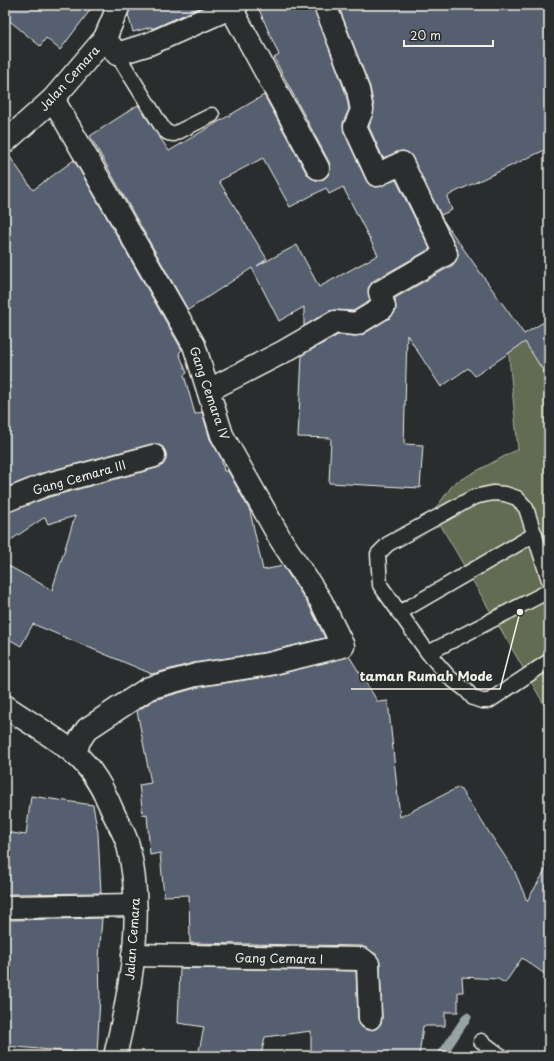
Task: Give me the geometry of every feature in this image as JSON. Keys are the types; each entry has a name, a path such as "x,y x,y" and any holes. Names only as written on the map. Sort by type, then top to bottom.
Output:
{"street":[{"name":"Jalan Cemara","path":"5,142 111,46 119,5"},
{"path":"209,390 283,352 335,322 356,324 384,307 380,292 446,254 402,163 377,174 355,127 362,110 358,90 325,5"},
{"path":"111,46 149,44 234,6 318,168"},
{"name":"Gang Cemara IV","path":"53,99 194,345 222,435 281,540 321,601 343,646 269,664 196,675 149,688 87,729 79,741 75,754"},
{"name":"Gang Cemara III","path":"5,501 45,485 154,456"},
{"name":"Jalan Cemara","path":"5,706 75,754 104,788 128,845 136,898 133,955 122,1029 115,1056"},
{"path":"12,907 135,905"},
{"name":"Gang Cemara I","path":"133,955 362,959 368,964 370,1018"}],"lane":[{"path":"111,46 168,134 174,134 212,115"},
{"path":"549,580 526,508 517,498 493,494 474,497 388,544 378,554 380,585 428,653 450,678 466,690 473,698 482,701 489,701 549,661"},
{"path":"399,613 535,534"},
{"path":"428,653 549,592"},
{"path":"481,1041 501,1056"}],"green space":[{"path":"537,329 549,342 549,713 433,512 454,483 518,449 508,346"}],"building":[{"path":"5,5 94,5 60,50 46,38 40,46 5,17"},
{"path":"131,5 206,5 152,29 152,27 133,32 128,15"},
{"path":"257,5 313,5 346,94 349,109 343,123 344,132 366,180 370,185 376,187 396,180 430,249 373,281 368,288 370,301 353,311 329,311 304,326 304,307 279,321 252,268 188,310 90,136 138,105 169,151 264,95 307,174 311,178 317,180 324,179 329,174 329,162 274,58 279,55","holes":["263,158 290,207 326,188 329,194 343,187 378,255 319,287 297,245 257,266 267,259 219,181"]},
{"path":"338,5 549,5 549,148 453,193 447,197 452,210 441,215 409,153 403,151 397,152 383,158 369,127 374,108 370,87"},
{"path":"5,154 8,154 33,190 74,160 182,350 179,353 187,373 184,375 195,414 202,412 210,439 221,458 224,471 228,471 250,511 263,570 283,566 310,607 325,638 267,652 193,663 152,674 33,624 21,646 5,637 5,564 52,590 75,516 48,524 45,517 5,544 5,513 49,497 157,468 163,465 166,460 166,453 163,447 157,444 151,444 42,473 5,488"},
{"path":"443,220 524,334 549,319 549,380 525,342 475,376 468,368 441,387 407,335 404,444 423,445 420,488 329,483 331,438 298,437 302,355 338,335 362,335 391,317 396,311 395,298 453,265 458,255 457,249"},
{"path":"349,656 378,702 388,701 400,817 459,787 514,870 527,901 549,864 549,977 522,958 505,983 498,979 462,977 463,992 458,992 458,1012 445,1012 445,1026 423,1026 419,1056 311,1056 311,1031 265,1037 261,1056 198,1056 204,1027 178,1023 180,968 356,971 358,1019 360,1025 365,1029 370,1030 377,1028 381,1023 382,1018 380,963 376,954 362,946 190,943 189,895 164,896 160,853 150,855 147,814 143,815 139,785 151,783 137,711 154,700 199,687 272,676"},
{"path":"31,796 93,805 98,833 101,893 12,894 5,897 5,832 26,835"},
{"path":"5,917 12,920 102,918 99,958 100,998 97,1054 5,1046"}],"waterway":[{"path":"441,1056 467,1017"}],"place":[{"name":"taman Rumah Mode","path":"520,612"}]}
